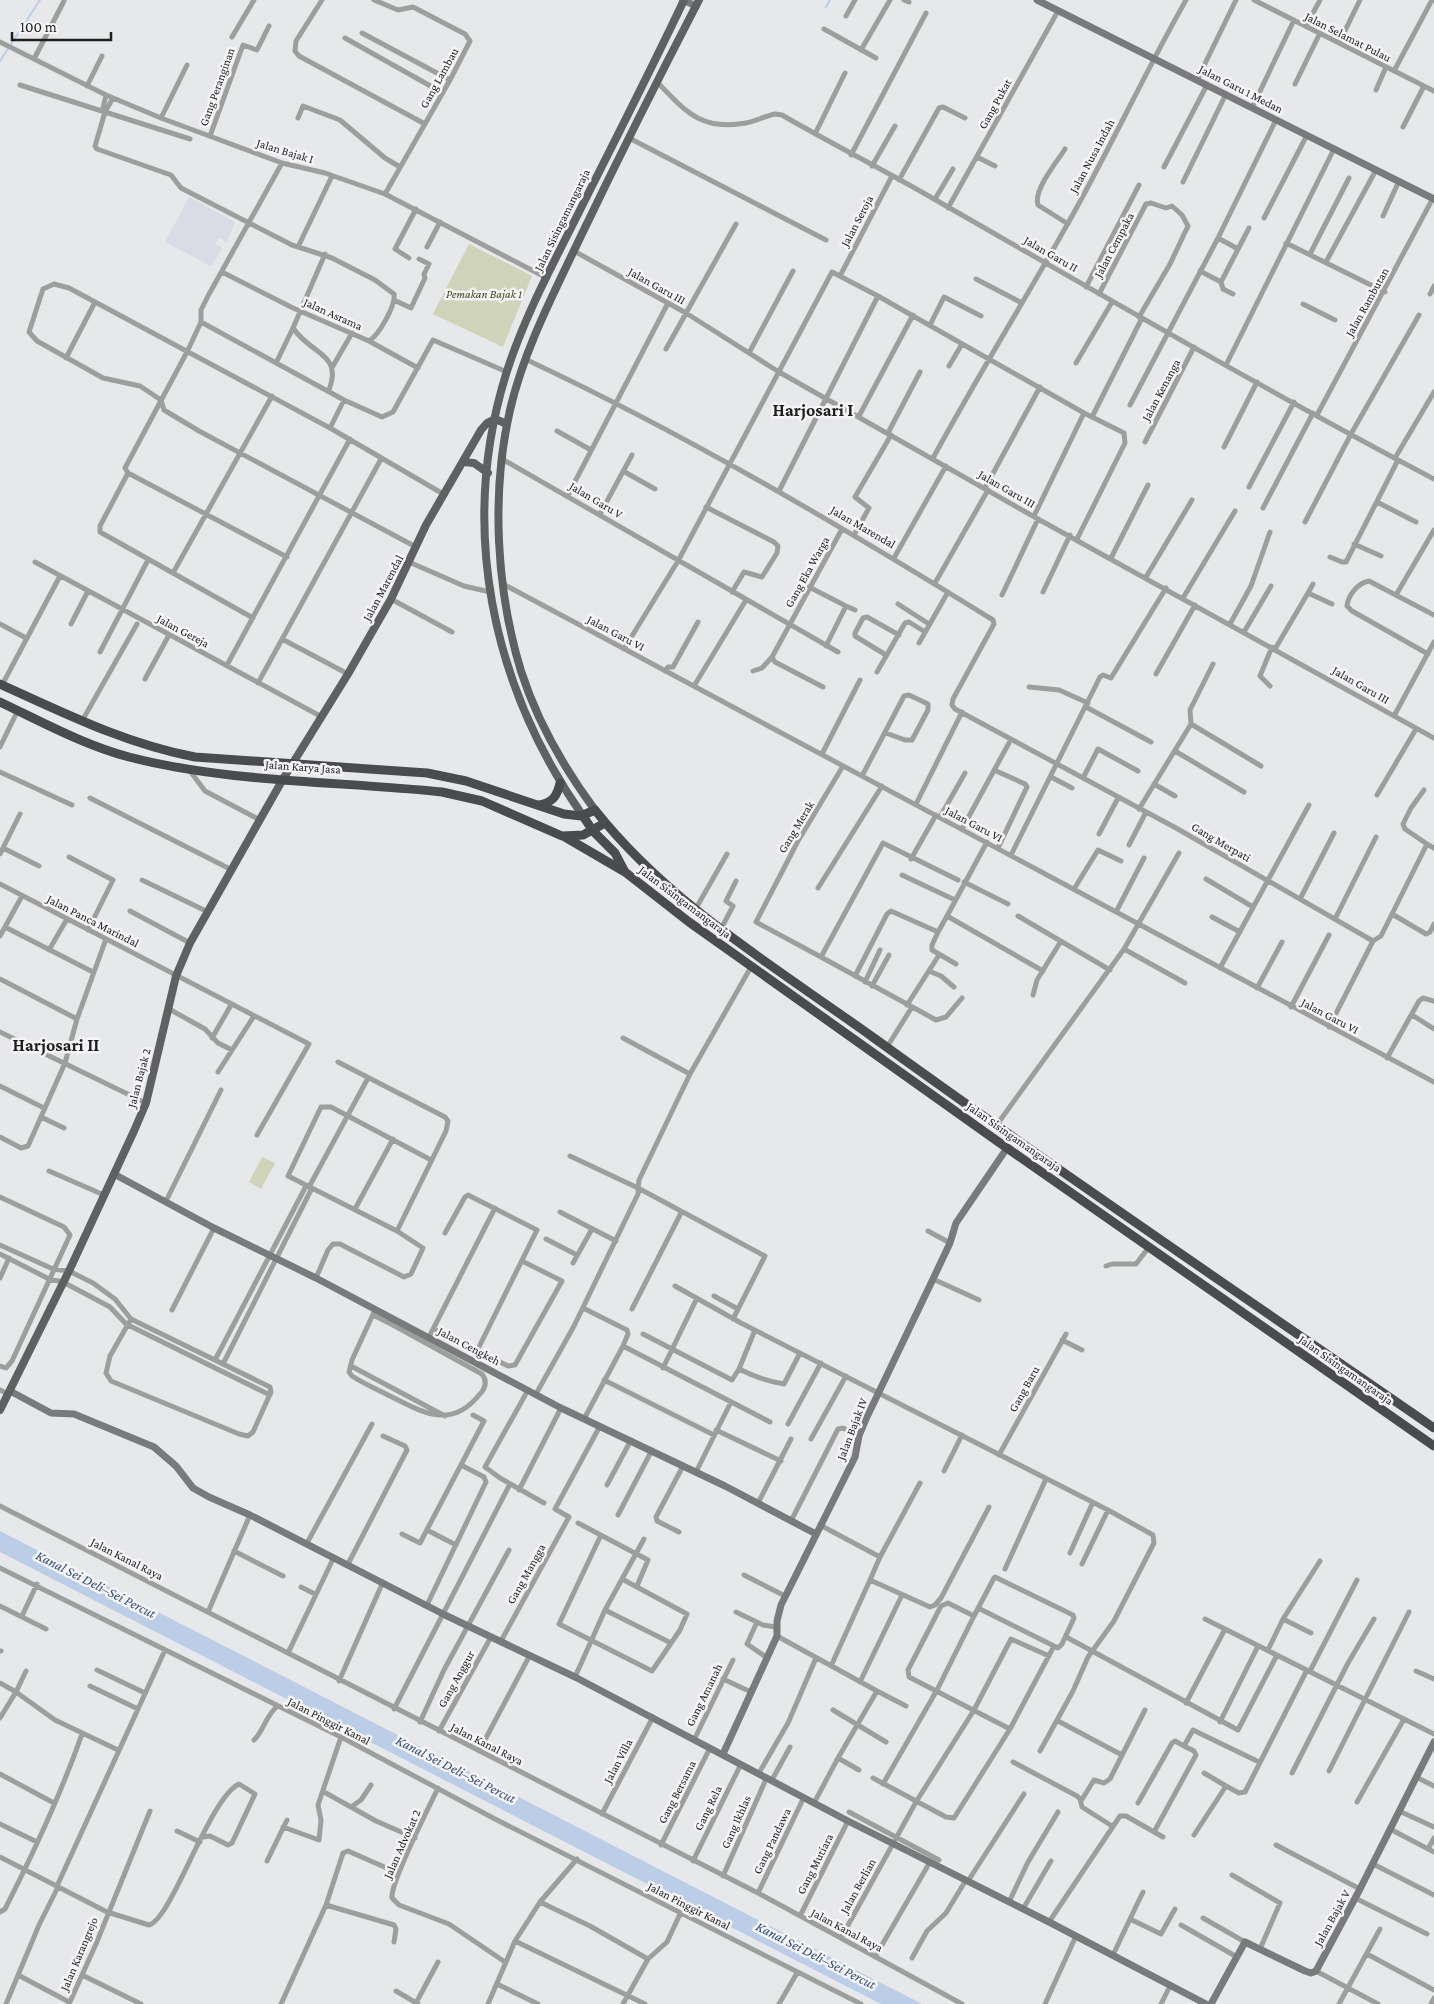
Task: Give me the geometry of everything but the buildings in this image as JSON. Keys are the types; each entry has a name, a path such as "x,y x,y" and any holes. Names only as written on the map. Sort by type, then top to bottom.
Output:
{"highway":[{"name":"Jalan Karya Jasa","path":"1,684 81,722 162,751 195,758 427,773 466,781 564,814 583,816"},
{"name":"Jalan Karya Jasa","path":"0,702 74,737 127,756 190,771 389,786 460,795 482,801 562,836 625,872"},
{"path":"537,805 551,801 557,794 560,783"},
{"path":"583,816 595,810"},
{"name":"Jalan Sisingamangaraja","path":"595,810 644,866 695,910 996,1126 1434,1428"},
{"name":"Jalan Sisingamangaraja","path":"583,816 593,831 615,853 625,872 648,891 751,967 1007,1148 1434,1446"},
{"path":"562,836 577,836 593,831 605,823"}],"main road":[{"name":"Jalan Sisingamangaraja","path":"583,816 560,783 527,720 511,679 490,592 485,527 488,473 495,419 507,372 547,278 684,0"},
{"name":"Jalan Sisingamangaraja","path":"595,810 571,775 535,706 522,672 515,646 503,584 499,510 502,459 510,410 525,359 574,251 697,3"},
{"path":"498,407 510,410"},
{"path":"495,419 507,424"},
{"name":"Jalan Marendal","path":"282,779 322,717 391,599 426,525 463,462 487,423 495,419"},
{"path":"463,462 474,463 488,473"},
{"name":"Jalan Bajak 2","path":"0,1410 70,1271 146,1103 176,976 190,943 282,779"}],"street":[{"path":"232,37 254,0"},
{"path":"322,0 296,41 295,51 299,56 425,124"},
{"name":"Gang Lambau","path":"374,0 398,10 413,7 468,36 469,45 385,194"},
{"path":"684,0 697,3"},
{"path":"846,16 855,0"},
{"path":"861,50 890,0"},
{"name":"Jalan Garu 1 Medan","path":"1037,0 1434,198"},
{"name":"Jalan Nusa Indah","path":"932,458 988,357 1068,224 1115,138 1153,58 1186,0"},
{"path":"1197,80 1236,0"},
{"name":"Jalan Selamat Pulau","path":"1254,0 1266,3 1294,20 1434,91"},
{"path":"1306,26 1320,0"},
{"path":"1339,43 1360,0"},
{"path":"1394,71 1432,0"},
{"path":"34,59 64,1"},
{"name":"Gang Pukat","path":"948,208 1058,11"},
{"path":"850,155 926,13"},
{"path":"1252,108 1294,20"},
{"name":"Gang Peranginan","path":"210,136 243,46 257,50 269,26"},
{"path":"824,29 876,58"},
{"path":"362,33 450,80"},
{"path":"1295,84 1320,33"},
{"path":"345,38 442,93"},
{"name":"Jalan Bajak I","path":"0,42 87,86 161,118 282,163 332,176 385,194 547,278"},
{"path":"87,86 102,56"},
{"path":"161,118 187,65"},
{"path":"1376,90 1386,67"},
{"path":"815,134 845,74"},
{"name":"Jalan Garu II","path":"657,82 681,107 703,122 736,124 779,114 850,155 935,199 1112,302 1434,479"},
{"path":"20,84 190,139"},
{"path":"1164,167 1206,85"},
{"path":"1403,127 1424,86"},
{"path":"105,112 103,108 106,94"},
{"path":"1183,182 1226,94"},
{"path":"113,98 105,112 95,146 97,148 171,176 181,188 248,223 298,247 325,254 375,280 394,294 394,300 411,308 425,278 424,274 429,264 420,259"},
{"path":"298,118 303,106 340,120 385,158 400,167"},
{"path":"899,180 939,108 943,107 965,118"},
{"path":"1130,405 1218,238 1276,120"},
{"path":"872,166 894,126"},
{"path":"1264,218 1307,135"},
{"path":"629,138 826,240"},
{"path":"1065,149 1038,191 1037,200 1038,205 1068,224"},
{"path":"1226,365 1334,149"},
{"path":"977,157 996,166"},
{"path":"282,163 201,310 201,322 188,350 128,459 125,468 128,473 287,557"},
{"path":"935,199 953,169"},
{"path":"1326,262 1376,170"},
{"path":"298,247 332,176"},
{"name":"Jalan Seroja","path":"840,276 892,176"},
{"path":"1310,254 1349,178"},
{"path":"1383,216 1400,181"},
{"path":"1086,287 1139,185"},
{"name":"Jalan Rambutan","path":"1264,508 1385,292 1434,198"},
{"name":"Jalan Cempaka","path":"1099,294 1146,204 1151,203 1164,208 1172,206 1182,215 1188,226 1141,317"},
{"path":"409,258 395,249 416,209"},
{"path":"427,247 440,222"},
{"path":"666,349 736,224"},
{"path":"1234,294 1223,289 1221,282 1248,228"},
{"path":"1218,238 1238,249"},
{"path":"1286,242 1385,292"},
{"name":"Jalan Garu III","path":"574,251 686,313 779,372 1036,518 1078,539 1416,729 1434,737"},
{"path":"277,362 294,328 325,254"},
{"path":"749,353 793,271"},
{"path":"1200,271 1221,282"},
{"name":"Jalan Asrama","path":"222,272 300,311 369,341 374,338 382,326 394,300"},
{"path":"624,649 678,561 831,273 913,315 1084,413 1124,433 1126,440 1078,539"},
{"path":"976,279 1022,303"},
{"path":"416,547 319,497 169,413 162,407 161,400 140,386 103,378 32,337 29,332 43,290 54,284 69,288 272,396 445,495"},
{"path":"1430,294 1434,286"},
{"path":"779,491 878,296"},
{"path":"930,325 944,297 981,316"},
{"path":"66,358 96,302"},
{"path":"1076,364 1112,302"},
{"path":"568,495 668,303"},
{"path":"1303,304 1335,320"},
{"path":"859,416 913,315"},
{"path":"1305,522 1351,434 1419,315"},
{"path":"1092,417 1141,317"},
{"path":"201,322 377,416 389,415 433,340 507,372"},
{"path":"294,328 301,339 333,366"},
{"path":"329,390 333,380 333,366 352,332"},
{"path":"369,341 418,368"},
{"path":"949,366 962,344"},
{"name":"Jalan Kenanga","path":"1145,442 1194,347"},
{"name":"Jalan Marendal","path":"525,359 616,403 730,463 894,558 995,622 952,702 953,707 962,712"},
{"path":"854,535 869,508 855,497 920,372"},
{"path":"1224,447 1256,382"},
{"path":"935,583 1040,387"},
{"path":"1330,557 1344,562 1377,502 1396,459 1434,392"},
{"path":"173,573 272,396"},
{"path":"330,428 344,400"},
{"path":"1249,487 1294,402"},
{"path":"1002,595 1084,413"},
{"path":"557,432 591,450"},
{"path":"227,665 350,439"},
{"path":"600,514 632,455"},
{"path":"258,683 350,512 381,459"},
{"name":"Jalan Garu V","path":"502,459 568,495 789,626 838,652"},
{"path":"894,558 946,466"},
{"path":"623,471 655,489"},
{"path":"128,473 99,529 109,539 253,618"},
{"path":"1112,558 1148,485"},
{"path":"1146,577 1192,500"},
{"path":"1377,502 1416,522"},
{"path":"706,507 759,533 778,546 777,553 762,577 744,572 732,592"},
{"path":"1183,598 1235,511"},
{"name":"Gang Eka Warga","path":"772,658 842,528"},
{"path":"1230,624 1251,586 1270,532"},
{"path":"1396,595 1434,533"},
{"path":"1043,592 1070,535"},
{"path":"1354,544 1382,556"},
{"path":"100,652 148,560"},
{"name":"Jalan Gereja","path":"35,562 322,717"},
{"path":"409,562 456,583 490,592"},
{"path":"1,684 60,576"},
{"path":"1428,654 1347,606 1349,597 1360,585 1369,581 1433,613"},
{"name":"Jalan Garu VI","path":"503,584 1434,1082"},
{"path":"1270,686 1260,676 1274,648 1313,584"},
{"path":"1244,632 1271,586"},
{"path":"809,587 855,610"},
{"path":"1011,855 1102,675 1111,678 1166,588"},
{"path":"71,624 88,591"},
{"path":"919,643 948,592"},
{"path":"1308,593 1332,604"},
{"path":"391,599 452,632"},
{"path":"694,686 746,600"},
{"path":"898,604 929,624"},
{"path":"1156,674 1194,605"},
{"path":"826,646 846,606"},
{"path":"886,655 855,636 854,633 864,618 867,617 899,635"},
{"path":"665,671 668,667 673,667 698,622"},
{"path":"877,672 908,622 925,632"},
{"path":"0,624 26,638"},
{"path":"81,722 137,624"},
{"path":"145,679 169,635"},
{"path":"282,639 348,674"},
{"path":"1394,716 1434,642"},
{"path":"753,671 762,668 772,658 775,662 823,687"},
{"path":"1139,809 1191,724 1190,710 1213,664"},
{"path":"822,754 860,680"},
{"path":"1028,687 1059,690 1151,742"},
{"path":"862,776 906,695 928,704 928,710 912,740 905,740 886,733"},
{"path":"0,747 18,710"},
{"path":"916,804 962,712 1057,764"},
{"path":"1191,724 1261,766"},
{"path":"1377,795 1416,729"},
{"path":"962,829 1008,743"},
{"path":"1083,778 1098,749 1138,771"},
{"path":"1174,750 1244,792"},
{"name":"Gang Merpati","path":"1057,764 1146,812 1373,941"},
{"name":"Gang Merak","path":"821,957 756,922 798,841 843,766"},
{"path":"994,770 1026,784 1027,787 998,848"},
{"path":"190,771 205,791 260,820"},
{"path":"0,772 72,805"},
{"path":"911,859 964,772"},
{"path":"1051,777 1072,788"},
{"path":"1154,784 1175,796"},
{"path":"818,888 882,786"},
{"path":"1424,790 1411,808 1403,824 1405,829 1434,848"},
{"path":"90,798 232,870"},
{"path":"1099,834 1118,798"},
{"path":"1220,968 1309,805"},
{"path":"1129,845 1146,812"},
{"path":"0,854 20,814"},
{"path":"1300,899 1334,833"},
{"path":"1335,918 1376,837"},
{"path":"956,964 933,951 931,946 955,900 961,881 987,842"},
{"path":"962,998 946,1018 941,1020 909,1006 821,957 883,843 911,859 1008,904"},
{"path":"1329,1027 1373,941 1382,936 1428,844"},
{"path":"3,848 39,866"},
{"path":"1074,889 1098,850 1121,861"},
{"path":"996,1126 1110,970 1140,925 1179,853"},
{"path":"695,910 727,854"},
{"path":"69,857 113,880 88,930"},
{"path":"1116,912 1144,858"},
{"path":"902,874 955,900"},
{"path":"1206,879 1253,907"},
{"path":"142,880 208,912"},
{"path":"721,929 733,906 727,900 736,881"},
{"name":"Jalan Panca Marindal","path":"0,884 309,1044 257,1135"},
{"path":"0,936 22,896"},
{"path":"130,911 190,943"},
{"path":"855,976 889,912 895,912 938,932"},
{"path":"1392,914 1426,934 1430,932 1434,924"},
{"path":"947,916 1042,971"},
{"path":"1018,916 1110,970"},
{"path":"1212,917 1240,932"},
{"path":"49,950 67,919"},
{"path":"6,927 93,972"},
{"path":"1292,1007 1329,935"},
{"path":"0,1138 24,1148 28,1146 65,1063 77,1019 106,939"},
{"path":"1033,995 1042,971 1061,941"},
{"path":"1257,988 1282,942"},
{"path":"1124,949 1185,983"},
{"path":"865,982 880,950"},
{"path":"872,986 889,955"},
{"path":"887,1047 929,971 940,955"},
{"path":"536,1394 583,1308 637,1198 640,1180 690,1074 751,967"},
{"path":"929,971 941,976 954,987"},
{"path":"0,979 77,1019"},
{"path":"1387,1058 1423,998 1434,1001"},
{"path":"212,1038 231,1005"},
{"path":"169,1009 205,1029 212,1038 232,1050"},
{"path":"1412,1015 1434,1029"},
{"path":"218,1072 254,1016"},
{"path":"0,1032 146,1103"},
{"path":"623,1038 690,1074"},
{"path":"338,1062 445,1117 448,1121 446,1131 398,1231"},
{"path":"215,1360 263,1268 273,1256 368,1078"},
{"path":"0,1086 44,1108"},
{"path":"166,1201 221,1090"},
{"path":"316,1278 328,1250 335,1243 398,1276 406,1278 414,1267 423,1247 398,1231 288,1175 319,1110 325,1105 431,1160"},
{"path":"41,1117 64,1128"},
{"path":"355,1209 393,1139"},
{"name":"Jalan Bajak IV","path":"777,1636 776,1627 785,1596 855,1457 859,1436 878,1392 950,1243 962,1212 1007,1148"},
{"path":"570,1156 638,1188 681,1213 765,1256 734,1319"},
{"path":"49,1170 104,1195"},
{"name":"Jalan Cengkeh","path":"114,1174 214,1228 316,1278 395,1323 429,1338 561,1408 652,1450 816,1534"},
{"path":"445,1233 467,1195 537,1230 477,1351"},
{"path":"0,1197 68,1230 69,1238 12,1361 6,1368 0,1366"},
{"path":"429,1338 495,1208"},
{"path":"560,1212 616,1241"},
{"path":"632,1309 681,1213"},
{"path":"172,1310 214,1228"},
{"path":"573,1263 592,1229"},
{"path":"928,1231 950,1243"},
{"path":"546,1239 577,1255"},
{"path":"0,1245 53,1269 70,1271 93,1283 115,1299 131,1319 270,1387 270,1395 255,1429 245,1436 120,1387 111,1381 106,1373 110,1356 126,1324 131,1319"},
{"path":"1106,1266 1112,1264 1136,1264 1150,1247"},
{"path":"0,1254 49,1280 63,1282 110,1307 126,1324 270,1395"},
{"path":"223,1364 269,1271 273,1256"},
{"path":"0,1278 9,1258"},
{"path":"434,1329 508,1366 515,1365 562,1281 522,1261"},
{"path":"263,1268 269,1271"},
{"path":"933,1279 979,1300"},
{"path":"675,1286 755,1330 1093,1502 1153,1535 1155,1540 1114,1621 1086,1661 1058,1721 1040,1751"},
{"path":"714,1296 738,1309"},
{"path":"663,1368 697,1298"},
{"path":"110,1307 115,1299"},
{"path":"583,1308 627,1330 628,1334 584,1419"},
{"path":"374,1312 349,1372 354,1378 424,1413 445,1416 461,1410 484,1389 486,1382 484,1376 395,1323"},
{"path":"643,1334 730,1380 734,1379 739,1369 755,1330"},
{"name":"Gang Baru","path":"999,1455 1066,1334"},
{"path":"1062,1340 1082,1350"},
{"path":"623,1346 770,1422"},
{"path":"739,1369 756,1378 766,1378 784,1384 800,1353"},
{"path":"788,1424 821,1363"},
{"path":"351,1366 445,1416"},
{"path":"811,1439 846,1376"},
{"path":"604,1380 714,1435"},
{"path":"0,1390 52,1413 74,1414 154,1447 176,1466 193,1488 575,1677 848,1821 939,1860"},
{"path":"528,1390 485,1467 544,1503"},
{"path":"696,1472 731,1402"},
{"path":"520,1490 561,1408"},
{"path":"402,1534 420,1543 484,1421 473,1415"},
{"path":"307,1543 372,1424"},
{"name":"Gang Mangga","path":"501,1641 570,1517 555,1508 600,1426"},
{"path":"791,1521 838,1429 843,1428 859,1436"},
{"path":"716,1430 780,1461"},
{"path":"348,1564 407,1452 405,1446 384,1436"},
{"path":"944,1471 962,1436"},
{"path":"758,1503 792,1439"},
{"path":"608,1485 631,1440"},
{"path":"618,1515 652,1450"},
{"path":"427,1605 486,1480 484,1477 461,1465"},
{"path":"679,1532 657,1521 656,1517 683,1466"},
{"path":"1005,1569 1046,1478"},
{"path":"831,1666 880,1557 920,1483"},
{"path":"394,1709 445,1614 510,1484"},
{"path":"1070,1553 1093,1502"},
{"name":"Jalan Kanal Raya","path":"0,1506 339,1681 758,1893 962,2004"},
{"path":"870,1580 927,1606 933,1606 937,1603 989,1507"},
{"path":"1082,1564 1108,1510"},
{"path":"208,1612 250,1515"},
{"path":"578,1523 601,1534 648,1562 636,1586"},
{"path":"820,1525 880,1557"},
{"path":"427,1530 456,1545"},
{"path":"601,1534 558,1622 591,1641 652,1671 671,1643 687,1614 622,1579"},
{"path":"575,1677 605,1610 644,1539"},
{"path":"420,1722 444,1670 510,1550"},
{"path":"234,1551 284,1576"},
{"path":"288,1653 334,1557"},
{"path":"1268,1650 1283,1619 1320,1560"},
{"name":"Jalan Pinggir Kanal","path":"0,1568 37,1584 278,1706 577,1858 680,1914 860,2004"},
{"path":"744,1575 785,1596"},
{"path":"884,1784 937,1690 978,1608 996,1577 1073,1615 1074,1620 1059,1648 978,1608"},
{"path":"1204,1773 1241,1794 1245,1792 1259,1762 1357,1580"},
{"path":"339,1681 383,1582"},
{"path":"22,1616 37,1584"},
{"path":"301,1587 315,1594"},
{"path":"860,1682 902,1595"},
{"path":"974,1616 948,1604 943,1604 917,1650 908,1670 908,1675 1010,1729"},
{"path":"0,1606 46,1629"},
{"path":"605,1610 671,1643"},
{"path":"736,1612 757,1622 776,1627"},
{"path":"1329,1771 1409,1612"},
{"path":"1206,1619 1434,1734"},
{"path":"1283,1619 1311,1633"},
{"path":"1292,1773 1374,1619"},
{"path":"757,1622 747,1644 766,1657"},
{"path":"1186,1703 1225,1629"},
{"path":"723,1754 777,1636 906,1706"},
{"name":"Gang Anggur","path":"439,1731 491,1637"},
{"name":"Jalan Berlian","path":"841,1938 916,1802 974,1710 1011,1638 1049,1656"},
{"path":"1068,1638 1220,1722 1240,1730 1277,1655"},
{"path":"873,1778 949,1818 957,1817 1010,1729 1054,1646"},
{"path":"1220,1722 1258,1646"},
{"path":"6,2004 118,1750 165,1650"},
{"path":"479,1751 530,1655"},
{"path":"759,1773 788,1723 816,1658"},
{"name":"Gang Amanah","path":"694,1740 733,1660"},
{"path":"97,1670 144,1693"},
{"path":"0,1718 26,1671"},
{"path":"1416,1671 1434,1680"},
{"path":"723,1679 751,1692"},
{"path":"0,1683 16,1692 48,1716 118,1750"},
{"path":"90,1686 138,1708"},
{"path":"814,1803 856,1724 877,1691"},
{"path":"0,1704 6,1708"},
{"path":"254,1740 260,1734 272,1710 278,1706"},
{"path":"832,1710 886,1742"},
{"path":"1081,1801 1094,1780 1108,1782 1145,1710"},
{"name":"Jalan Villa","path":"602,1814 653,1717"},
{"path":"1357,1802 1404,1719"},
{"path":"1058,1721 1122,1755"},
{"path":"1184,1746 1191,1732 1196,1730 1259,1762"},
{"path":"0,1912 5,1908 37,1842 70,1769 82,1734"},
{"path":"283,1827 319,1840 321,1820 318,1805 341,1738"},
{"path":"1138,1803 1172,1743 1175,1741 1194,1751 1196,1755 1154,1832"},
{"name":"Jalan Bajak V","path":"1316,1971 1373,1864 1434,1742"},
{"name":"Gang Ikhlas","path":"723,1876 770,1779 790,1747"},
{"name":"Gang Bersama","path":"661,1845 710,1748"},
{"path":"838,1758 860,1770"},
{"path":"1012,1762 1077,1796 1084,1809 1112,1826"},
{"name":"Gang Rela","path":"693,1861 741,1764"},
{"path":"0,1774 54,1803"},
{"path":"1416,1777 1434,1786"},
{"path":"0,1857 25,1868 107,1912 145,1925 154,1924 203,1836 234,1786 241,1784 254,1794 250,1808 232,1843 228,1844 209,1836 203,1836"},
{"path":"351,1807 361,1800 371,1785"},
{"path":"1194,1835 1226,1786"},
{"name":"Jalan Advokat 2","path":"438,1788 398,1873 391,1892 394,1900 449,1924 505,1962"},
{"path":"324,1792 376,1821 415,1838"},
{"path":"912,1958 926,1931 946,1913 1024,1794"},
{"name":"Gang Pandawa","path":"758,1893 804,1797"},
{"name":"Jalan Karangrejo","path":"69,2003 150,1811"},
{"path":"1399,1811 1434,1827"},
{"path":"849,1812 930,1862 1206,2004"},
{"path":"1008,1902 1028,1862 1058,1812"},
{"path":"1049,1922 1112,1826 1122,1815 1163,1837"},
{"path":"267,1861 287,1820"},
{"name":"Gang Mutiara","path":"800,1916 848,1821"},
{"path":"0,1824 37,1842"},
{"path":"1390,1829 1434,1852"},
{"path":"177,1831 200,1842"},
{"path":"1428,1849 1434,1838"},
{"path":"1276,1845 1360,1889"},
{"path":"281,2004 326,1905 346,1851 398,1873"},
{"path":"488,2004 515,1941 540,1902 577,1858"},
{"path":"1023,1909 1051,1861"},
{"path":"876,1957 930,1862"},
{"path":"1373,1864 1434,1895"},
{"path":"1232,1875 1280,1903 1260,1949"},
{"path":"1113,1955 1143,1892"},
{"path":"1355,1898 1427,1934"},
{"path":"540,1902 590,1926 648,1959"},
{"path":"326,1905 394,1925 396,1929 394,1942"},
{"path":"1130,1919 1161,1934 1175,1909"},
{"path":"623,2004 648,1959 664,1946 680,1914"},
{"path":"1203,1918 1245,1942 1305,1971 1311,1973 1316,1971 1378,2004"},
{"path":"1181,1925 1237,1957"},
{"path":"1339,2004 1380,1929"},
{"path":"1045,2004 1076,1936"},
{"path":"515,1941 645,2004"},
{"path":"1211,2004 1245,1942"},
{"path":"1367,1954 1434,1990"},
{"path":"396,1991 417,2003 438,1962"},
{"path":"779,2004 797,1973"},
{"path":"18,1975 69,2003"},
{"path":"82,1975 141,2004"},
{"path":"497,1984 538,2004"},
{"path":"1162,2004 1170,1986"},
{"path":"1431,2004 1434,1998"}],"shaded area":[{"path":"189,197 235,222 227,242 218,238 215,244 223,248 211,266 165,242"}],"green space":[{"name":"Pemakan Bajak 1","path":"469,244 532,276 503,347 433,314"},
{"path":"262,1157 275,1163 261,1189 249,1182"}],"water":[{"name":"Kanal Sei Deli–Sei Percut","path":"0,1531 922,2004 881,2004 0,1552"}],"waterway":[{"path":"0,61 40,0"},
{"path":"826,7 830,0"}],"district":[{"name":"Harjosari I","path":"813,410"},
{"name":"Harjosari II","path":"56,1045"}]}
